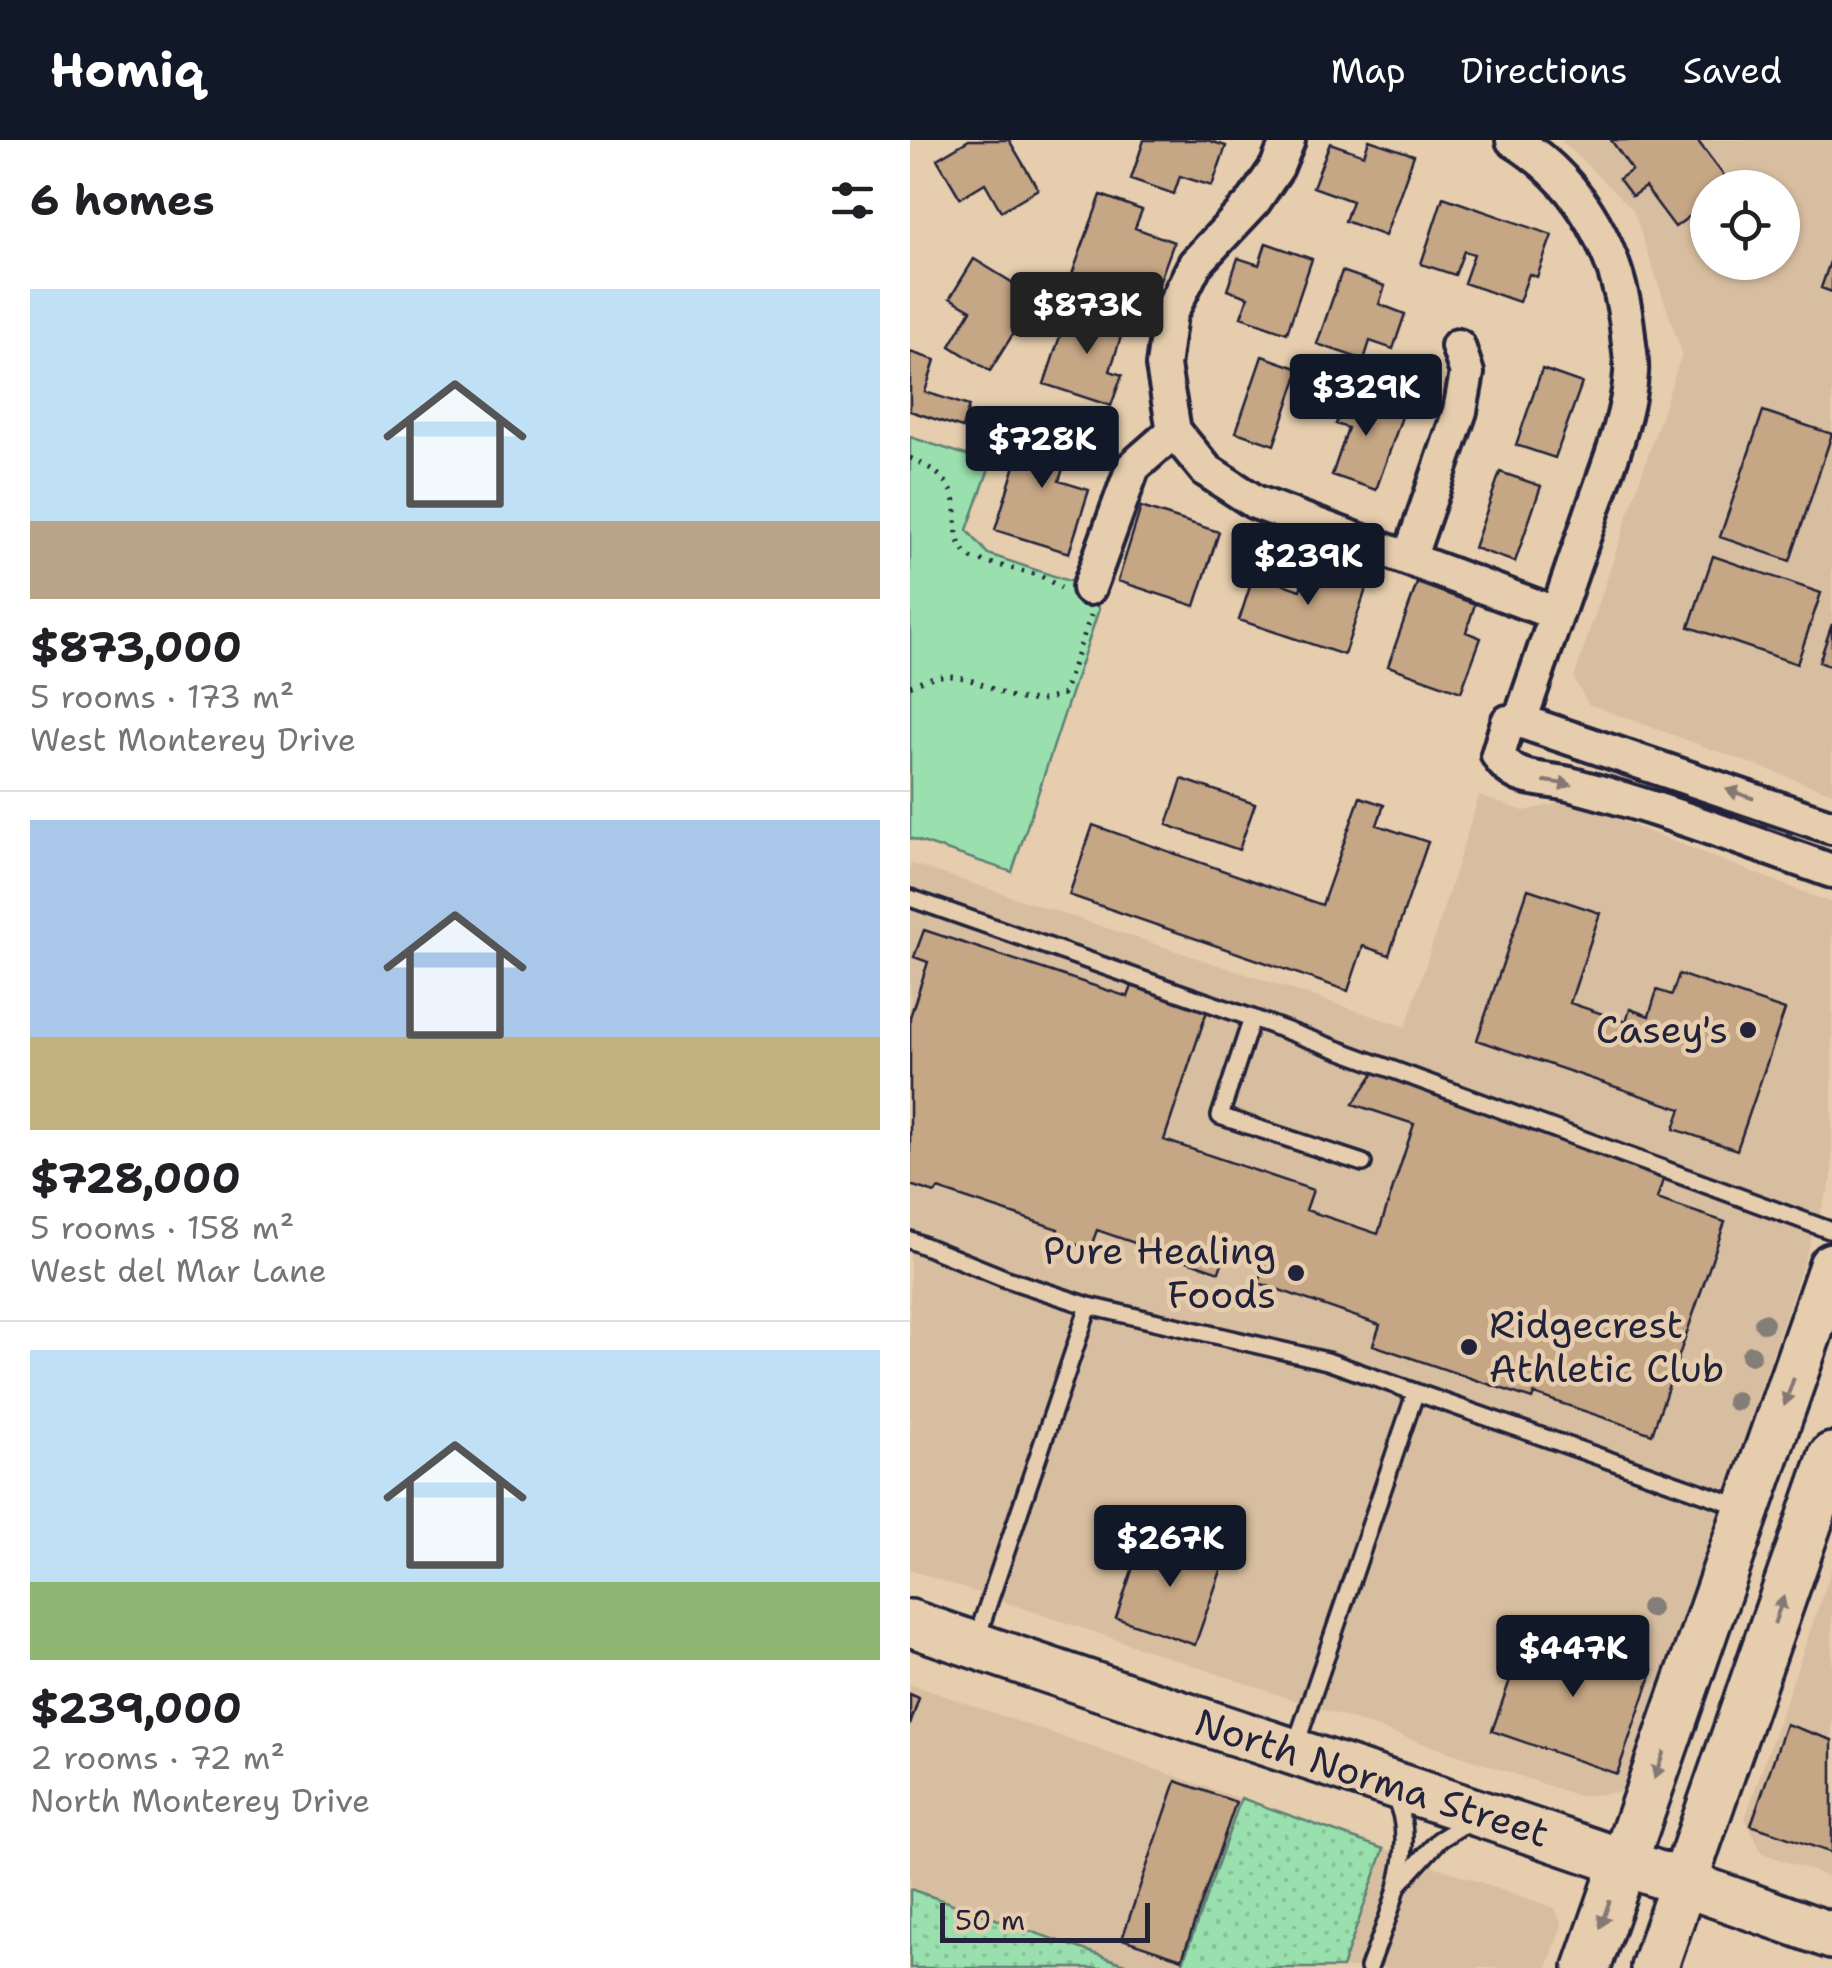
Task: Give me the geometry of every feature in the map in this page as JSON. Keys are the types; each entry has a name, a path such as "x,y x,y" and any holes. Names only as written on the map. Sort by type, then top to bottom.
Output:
{"main road":[{"path":"1587,1968 1832,1266"},
{"path":"1654,1968 1832,1456"},
{"path":"1749,1510 1806,1530"},
{"name":"North Norma Street","path":"910,1624 1293,1754 1483,1813 1832,1936"}],"street":[{"path":"1288,140 1277,167 1254,200 1195,264 1170,314 1163,366 1174,431 1206,470 1254,502 1557,614"},
{"path":"1513,140 1562,180 1603,237 1626,313 1631,372 1618,438 1557,614 1498,755 1504,766 1522,778 1569,784 1832,871"},
{"path":"1408,559 1460,411 1466,374 1458,346"},
{"path":"1083,598 1133,467 1174,431"},
{"path":"1512,725 1832,827"}],"lane":[{"path":"910,898 1252,1018 1832,1231"},
{"path":"1252,1018 1220,1116 1363,1163"},
{"path":"910,1240 1004,1278 1089,1306 1327,1361 1749,1510"},
{"path":"974,1646 1089,1306"},
{"path":"1293,1754 1415,1394"},
{"path":"1369,1968 1400,1883 1402,1810 1386,1782"},
{"path":"1400,1883 1439,1840 1483,1813"}],"path":[{"path":"910,458 940,472 954,492 958,540 971,558 1041,576 1083,598 1091,614 1063,694 1052,699 1008,698 960,674 927,678 910,686"}],"shaded area":[{"path":"1561,140 1832,140 1832,793 1588,704 1574,678 1682,353 1633,210"},
{"path":"1479,796 1524,811 1570,801 1832,903 1832,1179 1623,1792 1579,1796 910,1570 910,863 1406,1027"},
{"path":"1832,1568 1832,1878 1762,1853 1745,1818"},
{"path":"910,1684 1555,1908 1562,1925 1547,1968 910,1968"}],"green space":[{"path":"910,437 991,463 967,530 988,554 1081,585 1099,609 1012,872 910,838"},
{"path":"1241,1798 1384,1849 1342,1968 1181,1968"},
{"path":"910,1889 1113,1960 1137,1968 910,1968"}],"building":[{"path":"969,140 1009,140 1038,189 1001,211 985,183 960,198 937,159"},
{"path":"1144,140 1207,140 1226,146 1212,186 1180,176 1174,194 1131,179"},
{"path":"1369,140 1414,155 1385,236 1345,221 1352,201 1313,187 1330,143 1364,155"},
{"path":"1611,140 1697,140 1720,170 1690,170 1690,216 1675,227 1645,187 1632,196 1619,179 1632,170"},
{"path":"1101,195 1142,210 1135,228 1174,242 1156,291 1121,278 1116,293 1071,277"},
{"path":"1443,197 1552,235 1537,277 1529,274 1519,302 1464,283 1474,254 1464,251 1455,275 1421,264"},
{"path":"1266,243 1312,259 1287,333 1241,317 1248,297 1227,290 1238,258 1259,265"},
{"path":"1832,256 1832,292 1821,288"},
{"path":"974,259 1036,297 990,371 950,346 971,310 950,298"},
{"path":"1342,271 1385,286 1379,304 1405,314 1393,349 1370,341 1364,360 1317,344"},
{"path":"1070,306 1125,324 1110,371 1122,375 1111,406 1044,384"},
{"path":"910,352 935,360 925,392 969,406 962,428 910,411"},
{"path":"1262,356 1300,369 1274,445 1236,432"},
{"path":"1542,369 1582,383 1555,458 1516,445"},
{"path":"1347,391 1404,411 1376,490 1332,475 1348,428 1336,424"},
{"path":"1763,411 1832,434 1790,561 1720,537"},
{"path":"1030,417 1068,429 1060,454 1067,456 1059,481 1089,490 1069,553 995,530"},
{"path":"1500,472 1541,486 1515,562 1474,548"},
{"path":"1141,507 1219,532 1195,606 1118,581"},
{"path":"1713,556 1821,593 1797,664 1689,627"},
{"path":"1309,563 1368,583 1344,655 1239,620 1254,574 1300,590"},
{"path":"1417,583 1475,604 1466,632 1481,638 1461,692 1388,666"},
{"path":"1832,624 1832,667 1819,662"},
{"path":"1182,779 1255,804 1239,850 1167,825"},
{"path":"1360,797 1384,805 1377,825 1428,842 1389,955 1363,946 1348,991 1069,895 1093,825 1322,905"},
{"path":"1528,889 1600,913 1570,1003 1626,1022 1630,1009 1649,1016 1657,990 1672,995 1679,974 1785,1010 1737,1150 1674,1129 1681,1109 1477,1040"},
{"path":"924,930 1128,997 1132,986 1207,1011 1164,1140 1313,1190 1306,1210 1378,1234 1414,1124 1353,1104 1376,1070 1666,1170 1657,1199 1725,1222 1652,1434 1534,1394 1532,1399 1373,1345 1380,1325 1259,1283 1265,1264 1226,1251 1219,1272 1097,1230 1090,1249 1055,1238 1058,1229 938,1189 935,1193 910,1185 910,1017 928,962 914,957"},
{"path":"1144,1534 1224,1562 1195,1645 1116,1618"},
{"path":"1529,1626 1653,1670 1617,1774 1492,1731"},
{"path":"910,1694 919,1698 910,1725"},
{"path":"1786,1724 1832,1740 1832,1853 1751,1825"},
{"path":"1176,1781 1236,1802 1182,1959 1122,1939"}],"place":[{"name":"Casey's","path":"1748,1030"},
{"name":"Pure Healing Foods","path":"1296,1273"},
{"name":"Ridgecrest Athletic Club","path":"1469,1347"}]}
